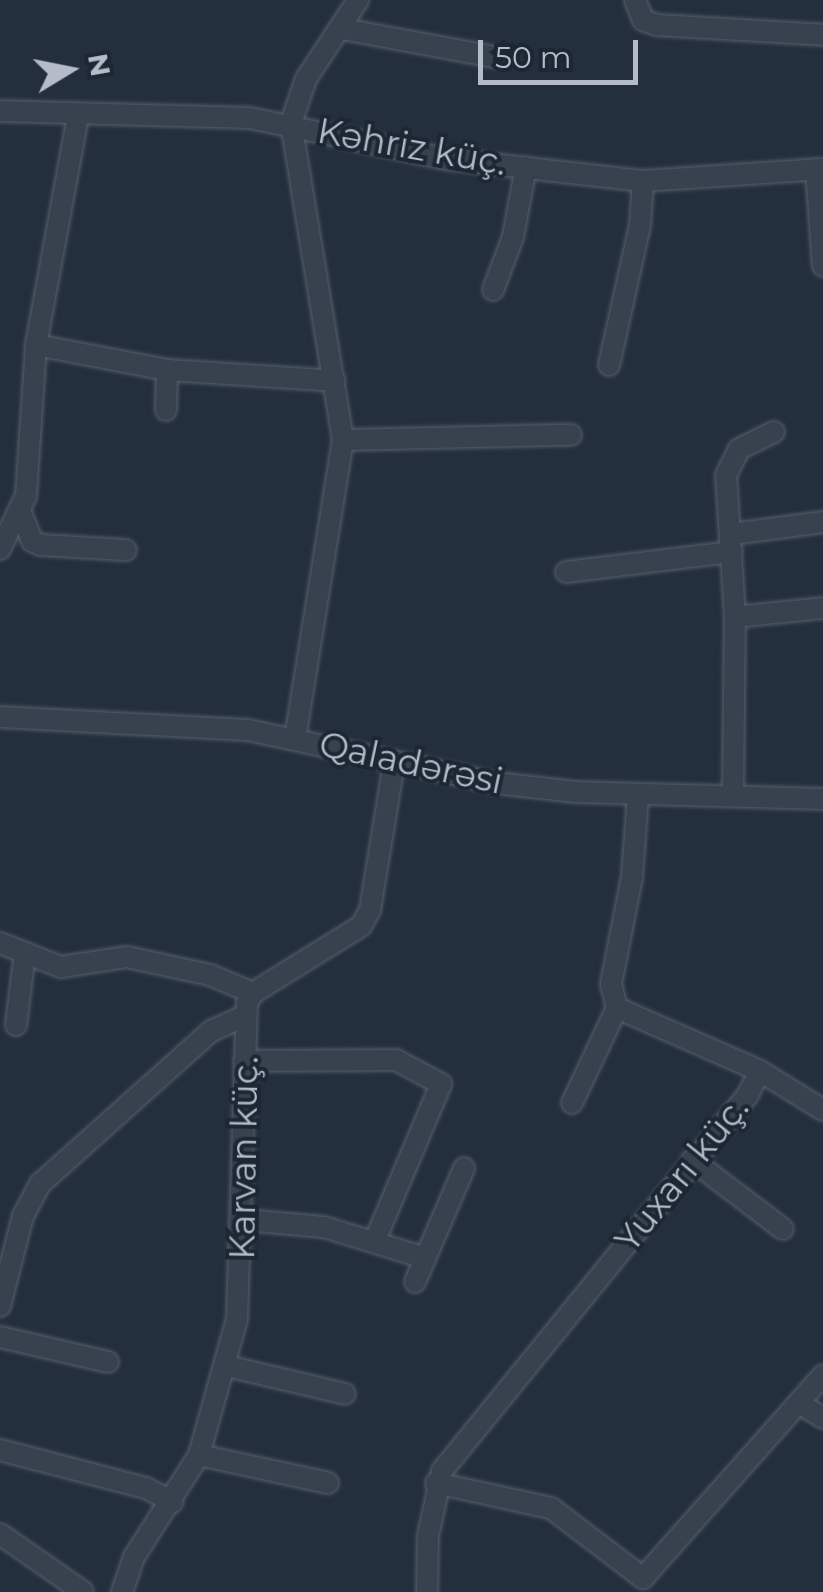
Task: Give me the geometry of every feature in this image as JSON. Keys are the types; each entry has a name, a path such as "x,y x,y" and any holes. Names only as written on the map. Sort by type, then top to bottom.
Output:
{"street":[{"path":"295,739 343,440 291,124 306,79 358,0"},
{"path":"635,0 643,20 657,25 823,35"},
{"path":"342,29 500,58"},
{"name":"Kəhriz küç.","path":"0,111 291,124 448,160 643,180 819,169"},
{"path":"0,549 22,515 36,344 78,116"},
{"path":"492,290 514,237 526,168"},
{"path":"819,169 823,266"},
{"path":"609,365 640,225 643,180"},
{"path":"36,344 167,370 335,381"},
{"path":"166,410 167,370"},
{"path":"732,796 735,617 730,459 774,432"},
{"path":"343,440 571,436"},
{"path":"22,515 41,544 126,550"},
{"path":"566,572 732,543 823,522"},
{"path":"735,617 823,608"},
{"name":"Qaladərəsi","path":"0,716 191,723 295,739 496,783 638,795 823,798"},
{"path":"0,943 79,969 126,957 210,975 253,993 361,926 370,910 394,763"},
{"path":"572,1103 617,1008 610,984 632,877 638,795"},
{"path":"16,1026 24,953"},
{"name":"Karvan küç.","path":"122,1592 134,1557 199,1454 227,1366 244,1220 245,1016 253,993"},
{"name":"Yuxarı küç.","path":"436,1483 748,1094 760,1070 617,1008"},
{"path":"0,1306 23,1216 40,1184 211,1032 245,1016"},
{"path":"244,1061 396,1060 441,1084 375,1240"},
{"path":"760,1070 823,1110"},
{"path":"692,1160 784,1230"},
{"path":"415,1282 422,1256 464,1168"},
{"path":"244,1220 324,1227 422,1256"},
{"path":"0,1337 108,1362"},
{"path":"227,1366 346,1394"},
{"path":"427,1592 436,1483 551,1508 626,1572 643,1578 823,1375"},
{"path":"799,1403 823,1418"},
{"path":"0,1450 146,1488 172,1502"},
{"path":"199,1454 328,1483"},
{"path":"0,1534 83,1592"}]}
